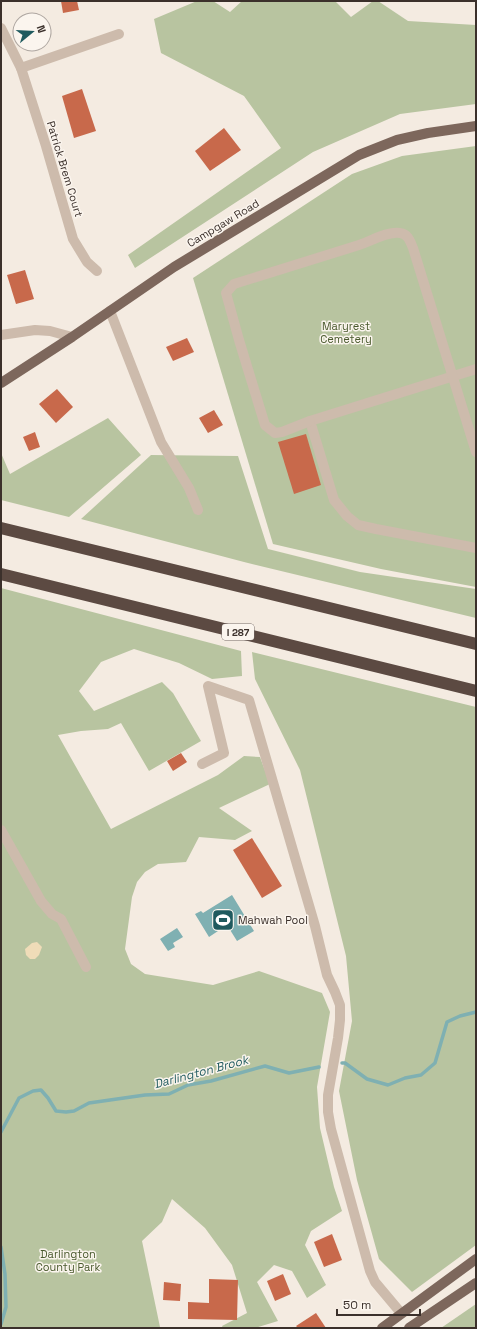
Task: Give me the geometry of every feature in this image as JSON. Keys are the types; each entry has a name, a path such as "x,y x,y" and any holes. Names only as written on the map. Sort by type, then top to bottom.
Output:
{"highway":[{"path":"1,528 476,644"},
{"name":"I 287","path":"1,574 476,690"}],"main road":[{"name":"Campgaw Road","path":"1,383 72,337 174,267 359,155 397,140 428,132 476,126"},
{"path":"382,1328 476,1259"},
{"path":"409,1328 475,1284"}],"street":[{"name":"Patrick Brem Court","path":"1,28 21,68 46,146 73,240 87,262 97,271"},
{"path":"21,68 119,34"},
{"path":"476,369 452,376 310,421 282,432 275,433 265,425 226,293 234,284 394,232 402,233 409,238 413,248 452,376 476,452"},
{"path":"110,311 161,442 189,488 198,510"},
{"path":"1,335 35,330 50,331 72,337"},
{"path":"310,421 334,500 347,516 358,525 476,548"},
{"path":"202,764 224,753 208,686 249,700 315,926 327,975 340,1005 338,1034 328,1095 328,1112 331,1129 370,1271 375,1282 401,1314"},
{"path":"1,830 41,901 52,914 61,920 86,967"}],"green space":[{"path":"197,1 213,1 230,12 242,1 335,1 351,17 373,1 378,1 408,21 476,25 476,104 400,114 313,152 135,268 128,255 281,148 244,96 161,53 154,19"},
{"name":"Maryrest Cemetery","path":"476,146 476,587 381,569 273,544 193,278 352,174 402,156"},
{"path":"108,418 141,455 69,517 1,500 1,453 10,474"},
{"path":"151,455 238,456 268,549 360,572 476,589 476,618 244,562 81,519"},
{"name":"Darlington County Park","path":"1,588 241,651 242,676 212,679 179,663 134,649 101,662 79,691 94,711 162,682 173,693 201,741 149,771 121,723 108,729 81,731 58,735 111,829 218,775 244,756 260,757 270,784 219,808 252,831 235,840 199,837 186,862 158,864 145,872 137,882 132,897 125,949 131,964 145,974 213,985 259,971 322,993 330,1012 317,1087 320,1128 334,1187 342,1211 311,1231 305,1245 326,1285 307,1298 292,1271 274,1265 257,1282 278,1321 255,1328 223,1328 222,1326 247,1313 232,1265 205,1228 172,1199 162,1222 142,1241 160,1327 1,1328"},
{"path":"252,652 476,707 476,1245 412,1292 379,1259 357,1180 339,1091 352,1021 346,956 300,770 255,679"},
{"path":"476,1304 476,1328 441,1328"}],"sand":[{"path":"37,942 42,947 39,955 35,959 30,959 26,955 25,949 32,943"}],"water":[{"name":"Mahwah Pool","path":"232,895 254,931 237,941 227,925 209,937 195,914 201,911 203,913"},
{"path":"177,928 183,937 173,943 175,947 168,951 160,939"}],"building":[{"path":"61,1 77,1 79,10 63,13"},
{"path":"82,89 96,131 74,138 62,96"},
{"path":"224,128 241,150 210,171 195,151"},
{"path":"25,270 34,299 16,304 7,275"},
{"path":"187,338 194,352 173,361 166,347"},
{"path":"57,389 73,407 56,423 39,404"},
{"path":"214,410 223,425 208,433 199,418"},
{"path":"35,432 40,447 29,451 23,437"},
{"path":"306,434 321,485 294,494 278,442"},
{"path":"181,753 187,762 173,771 167,761"},
{"path":"252,838 282,886 262,898 233,850"},
{"path":"332,1234 342,1260 324,1267 314,1242"},
{"path":"283,1274 291,1294 275,1301 267,1281"},
{"path":"209,1279 238,1280 237,1320 188,1319 188,1302 209,1303"},
{"path":"164,1282 181,1284 180,1301 163,1300"},
{"path":"316,1313 326,1328 298,1328 296,1326"}],"waterway":[{"name":"Darlington Brook","path":"342,1063 345,1063 367,1079 388,1085 405,1078 421,1075 435,1063 447,1022 460,1016 476,1012"},
{"name":"Darlington Brook","path":"1,1132 19,1098 33,1091 41,1090 56,1111 66,1112 74,1111 89,1103 145,1095 169,1094 188,1085 211,1081 265,1066 289,1073 319,1067"},
{"name":"Darlington Brook","path":"1,1247 5,1274 6,1307 1,1324"}],"place":[{"name":"Mahwah Pool","path":"223,920"}]}
